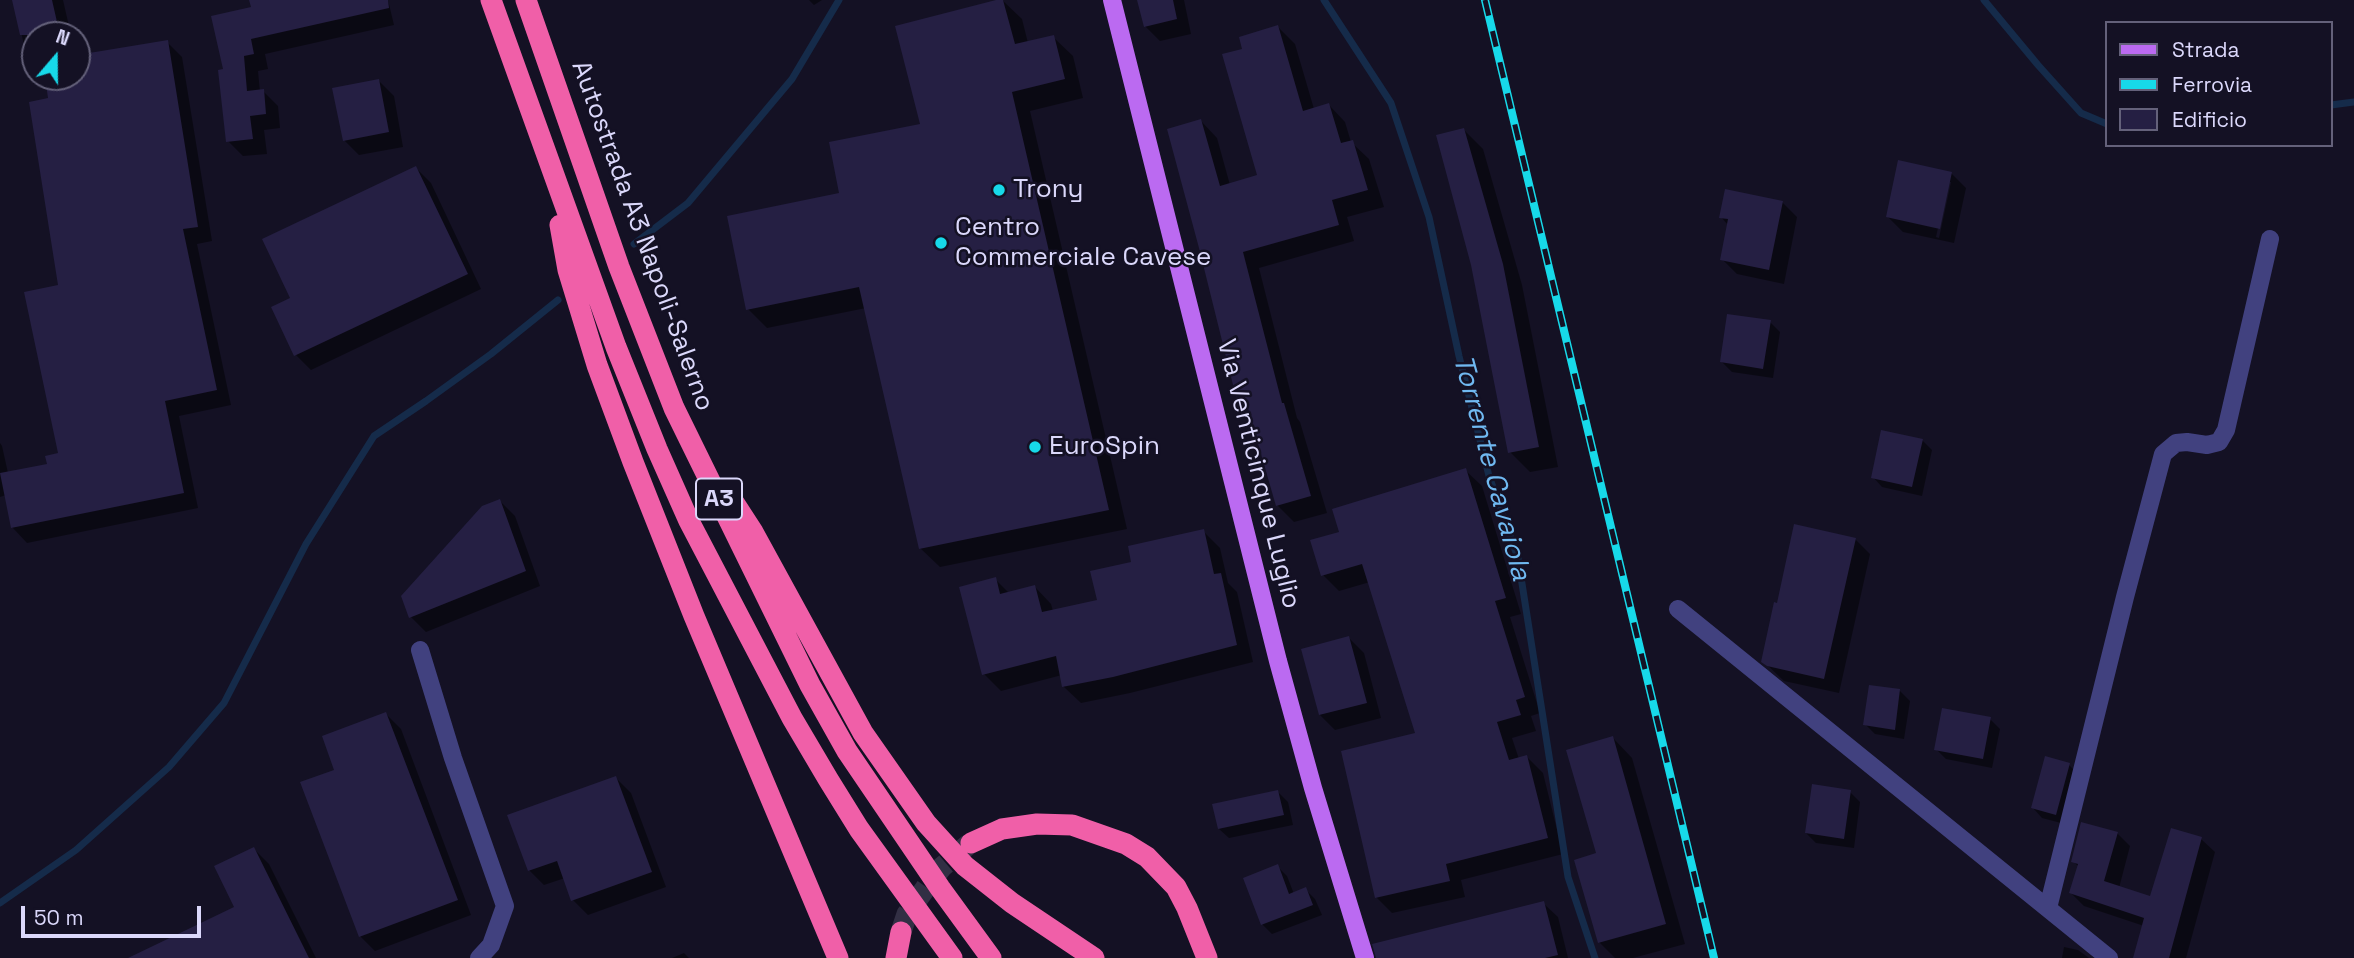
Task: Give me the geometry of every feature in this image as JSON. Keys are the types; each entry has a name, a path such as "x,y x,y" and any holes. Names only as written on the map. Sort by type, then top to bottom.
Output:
{"highway":[{"name":"A3","path":"491,0 616,347 657,449 690,521 785,706 828,779 859,829 952,958"},
{"name":"Autostrada A3 Napoli-Salerno","path":"526,0 619,267 674,408 810,685 847,751 991,958"},
{"path":"549,164 568,270 597,365 694,616 838,958"},
{"path":"674,408 753,532 863,733 926,823 965,866 1012,903 1094,958"},
{"path":"971,843 1002,829 1037,824 1072,825 1126,845 1147,856 1176,887 1207,958"},
{"path":"896,958 901,932"}],"main road":[{"name":"Via Venticinque Luglio","path":"1112,0 1278,661 1313,788 1365,958"}],"street":[{"path":"2048,908 2163,454 2176,443 2219,442 2226,430 2270,239"},
{"path":"1678,609 2109,958"},
{"path":"420,650 457,771 505,906 491,945 479,958"}],"building":[{"path":"12,0 52,0 57,21 21,21 20,35"},
{"path":"249,0 388,0 389,8 251,39 254,54 244,56 247,91 264,89 266,114 250,116 253,139 226,142 218,70 223,69 211,16 251,7"},
{"path":"1003,0 1015,44 1054,35 1065,79 1012,92 1109,510 919,549 859,287 746,310 727,216 839,193 829,142 920,124 895,26"},
{"path":"1137,0 1173,0 1177,19 1144,27"},
{"path":"1278,25 1303,111 1329,103 1341,143 1353,140 1368,190 1332,200 1339,225 1243,252 1282,403 1311,496 1276,506 1244,395 1236,397 1167,129 1201,119 1220,186 1257,175 1222,54 1242,49 1239,37"},
{"path":"168,40 198,227 183,229 217,390 165,401 184,493 11,528 0,473 47,464 45,456 58,453 24,292 58,285 29,102 48,98 47,91 91,91 91,53"},
{"path":"379,79 389,132 343,141 332,88"},
{"path":"1464,128 1503,264 1539,447 1508,453 1471,265 1436,135"},
{"path":"1898,160 1952,172 1940,229 1886,217"},
{"path":"416,166 468,274 294,356 271,307 290,298 262,239"},
{"path":"1725,189 1783,201 1769,270 1720,260 1728,219 1719,218"},
{"path":"1727,314 1771,320 1763,369 1720,362"},
{"path":"1881,430 1923,439 1912,487 1871,478"},
{"path":"1466,468 1506,598 1495,601 1525,697 1516,700 1521,715 1497,722 1509,760 1527,755 1548,838 1446,864 1450,881 1375,898 1341,751 1415,733 1362,564 1321,576 1310,540 1339,532 1332,509"},
{"path":"500,499 526,571 409,618 401,596 482,506"},
{"path":"1794,524 1856,538 1824,679 1767,666 1761,662"},
{"path":"1204,529 1214,574 1221,573 1237,645 1113,677 1062,687 1056,656 982,675 959,587 996,577 1000,594 1035,585 1042,612 1097,600 1090,571 1131,562 1128,546"},
{"path":"1349,636 1367,703 1319,715 1301,649"},
{"path":"1869,685 1900,689 1895,730 1863,725"},
{"path":"1942,708 1991,717 1983,759 1934,750"},
{"path":"386,712 458,900 359,937 300,782 334,770 322,736"},
{"path":"1613,736 1666,924 1598,943 1574,860 1596,853 1566,750"},
{"path":"2045,756 2070,763 2056,815 2031,808"},
{"path":"616,776 652,872 571,901 557,861 528,871 507,815"},
{"path":"1812,784 1851,790 1844,839 1805,833"},
{"path":"1278,790 1284,815 1218,829 1212,804"},
{"path":"2081,822 2118,832 2104,881 2150,896 2171,828 2202,837 2169,958 2133,958 2144,918 2069,893 2078,864 2071,862"},
{"path":"254,847 309,958 128,958 234,907 214,866"},
{"path":"1278,864 1289,894 1306,887 1313,905 1261,925 1243,878"},
{"path":"1544,901 1558,955 1545,958 1376,958 1372,944"}],"waterway":[{"path":"634,244 688,203 792,79 839,0"},
{"name":"Torrente Cavaiola","path":"1324,0 1391,103 1429,217 1459,356 1489,476 1518,558 1568,877 1595,958"},
{"path":"1984,0 2081,113 2106,124"},
{"path":"2333,105 2354,102"},
{"path":"0,903 76,850 169,767 224,703 306,544 374,436 491,354 558,300"}],"tunnel":[{"path":"901,932 907,914 927,886 942,867 969,844"}],"railway":[{"path":"1485,0 1714,958"}],"place":[{"name":"Trony","path":"999,190"},
{"name":"Centro Commerciale Cavese","path":"941,243"},
{"name":"EuroSpin","path":"1035,447"}]}
